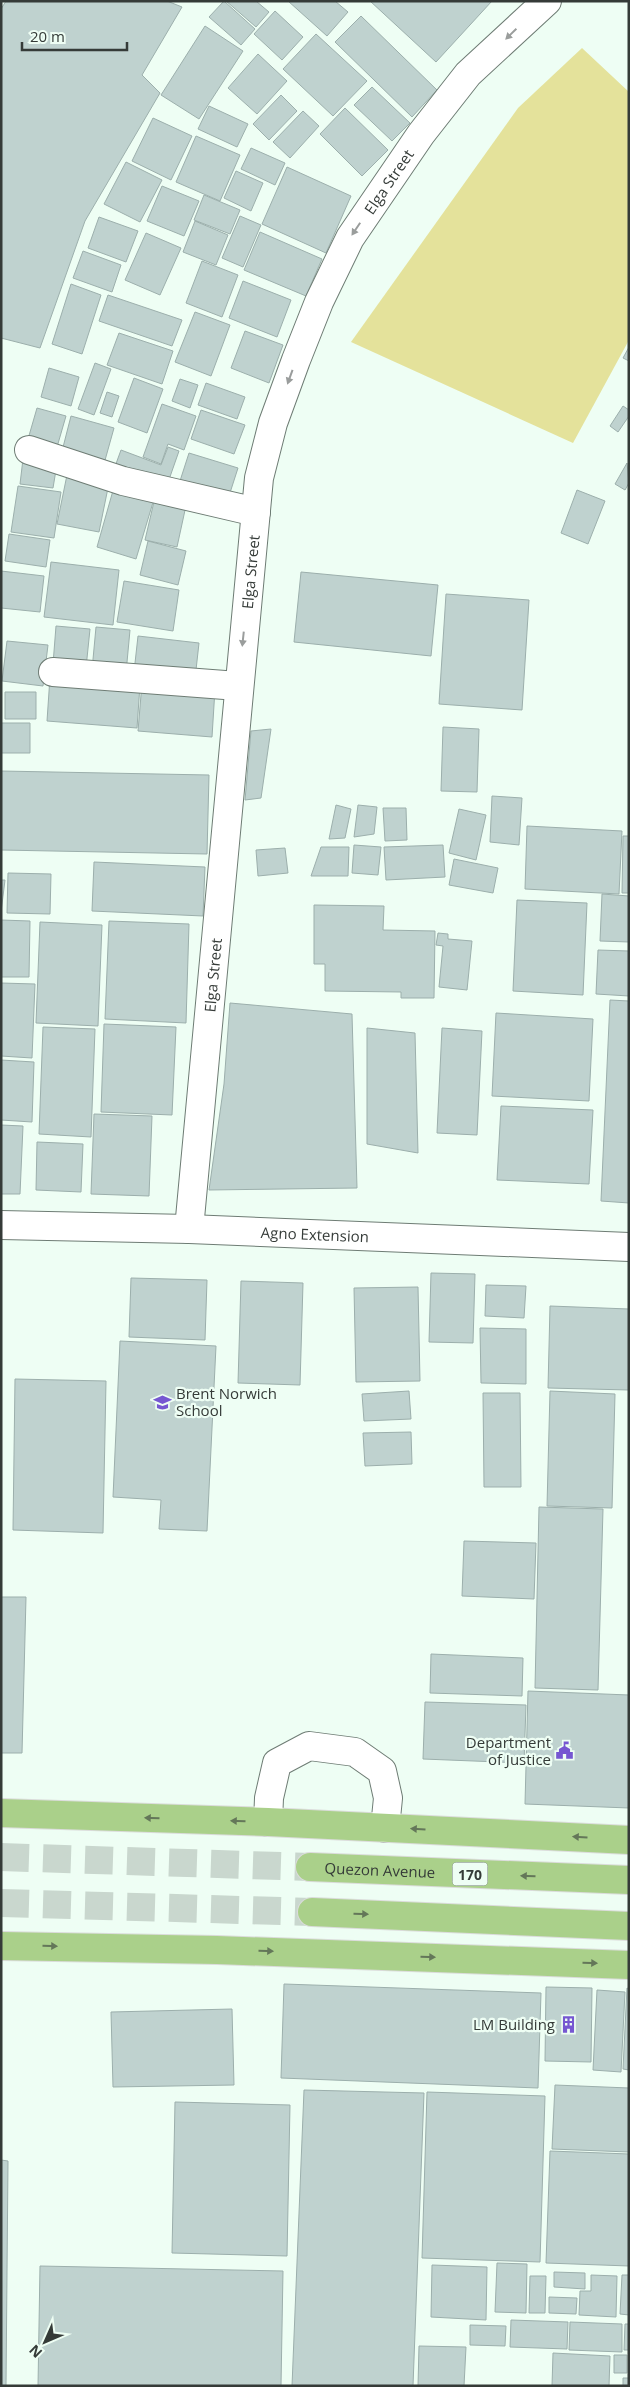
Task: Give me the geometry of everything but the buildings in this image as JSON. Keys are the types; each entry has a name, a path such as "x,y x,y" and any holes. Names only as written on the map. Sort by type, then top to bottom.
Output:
{"main road":[{"path":"1,1813 268,1822 629,1840"},
{"name":"Quezon Avenue","path":"310,1868 629,1880"},
{"path":"312,1912 629,1926"},
{"path":"1,1946 217,1950 629,1965"}],"street":[{"name":"Elga Street","path":"189,1229 238,686 259,478 273,423 319,302 350,238 421,134 468,74 547,1"},
{"path":"29,450 123,481 256,512"},
{"path":"53,672 238,686"},
{"name":"Agno Extension","path":"1,1225 189,1229 629,1247"},
{"path":"268,1822 269,1798 278,1763 309,1746 355,1752 382,1771 388,1798 385,1828"}],"shaded area":[{"path":"582,48 629,92 629,340 573,443 351,342 518,108"}],"tunnel":[{"path":"1,1857 310,1867"},
{"path":"1,1903 312,1912"}],"place":[{"name":"Brent Norwich School","path":"162,1402"},
{"name":"Department of Justice","path":"565,1751"},
{"name":"LM Building","path":"569,2024"}]}
